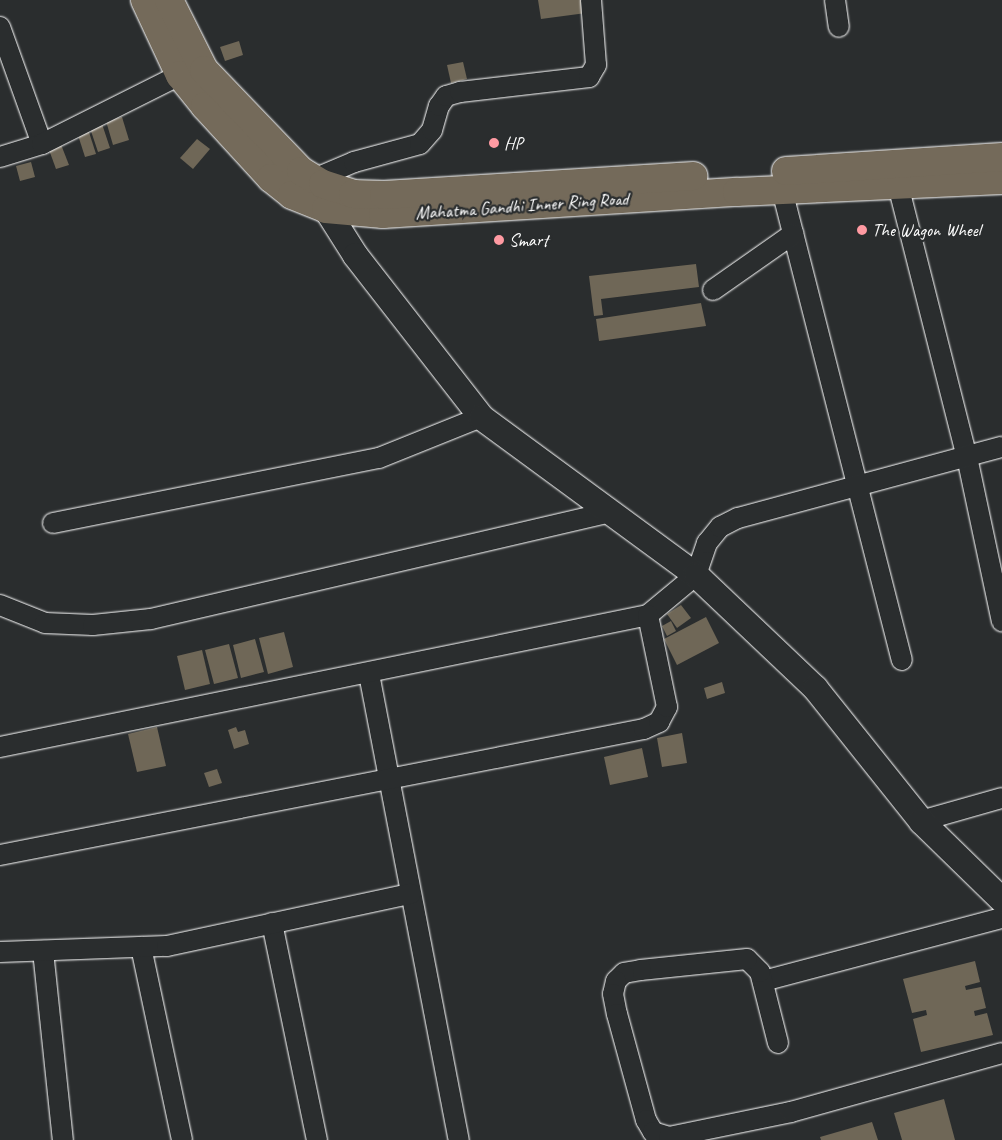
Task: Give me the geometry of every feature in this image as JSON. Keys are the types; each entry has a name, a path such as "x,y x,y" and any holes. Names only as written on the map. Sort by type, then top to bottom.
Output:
{"main road":[{"name":"Mahatma Gandhi Inner Ring Road","path":"145,0 180,75 271,178 292,195 321,191 384,195 1002,157"},
{"name":"Mahatma Gandhi Inner Ring Road","path":"169,0 204,70 289,160 321,191 383,214 782,190 1002,180"}],"street":[{"path":"591,0 596,65 589,78 460,92 446,96 439,106 432,130 420,144 354,162 321,191 355,255 481,417 696,574 815,688 921,821 1002,900"},
{"path":"834,0 839,27"},
{"path":"0,27 42,144"},
{"path":"0,157 42,144 180,75"},
{"path":"898,185 967,456 1002,621"},
{"path":"782,190 902,660"},
{"path":"713,290 793,234"},
{"path":"53,523 379,458 481,417"},
{"path":"0,747 369,674 648,615 696,574 707,542 720,527 738,518 1002,447"},
{"path":"0,605 45,623 93,625 152,618 611,512"},
{"path":"0,855 644,730 659,722 667,707 648,615"},
{"path":"369,674 459,1140"},
{"path":"921,821 1002,798"},
{"path":"0,952 166,946 410,894"},
{"path":"762,981 1002,918"},
{"path":"272,923 317,1140"},
{"path":"141,946 182,1140"},
{"path":"43,951 63,1140"},
{"path":"778,1042 762,981 753,962 740,958 624,973 616,981 613,994 617,1014 646,1120 653,1132 669,1136 791,1112 1002,1054"}],"building":[{"path":"538,0 584,0 586,13 541,19"},
{"path":"239,41 243,55 225,61 220,47"},
{"path":"463,62 467,79 451,83 447,65"},
{"path":"122,117 129,140 113,145 106,121"},
{"path":"102,124 110,148 98,152 90,128"},
{"path":"88,129 96,154 85,157 77,132"},
{"path":"197,139 210,149 193,169 180,158"},
{"path":"60,142 69,165 56,169 48,147"},
{"path":"31,162 35,177 20,181 16,166"},
{"path":"696,264 699,287 601,299 603,315 594,316 589,276"},
{"path":"701,303 706,326 599,341 596,319"},
{"path":"681,605 691,618 677,628 667,614"},
{"path":"706,617 719,643 677,665 664,639"},
{"path":"671,621 676,631 667,636 662,626"},
{"path":"284,632 293,667 268,674 259,638"},
{"path":"255,639 264,672 241,678 233,645"},
{"path":"229,644 238,678 214,684 205,650"},
{"path":"202,650 210,684 185,690 177,656"},
{"path":"722,682 725,693 707,699 704,688"},
{"path":"157,727 166,766 137,772 128,734"},
{"path":"236,727 238,732 245,730 249,744 234,749 228,730"},
{"path":"682,733 687,763 662,767 657,738"},
{"path":"642,748 648,777 610,785 604,757"},
{"path":"217,769 222,783 209,787 204,773"},
{"path":"975,961 980,982 965,986 966,990 981,987 986,1008 974,1011 975,1016 987,1013 993,1035 921,1052 913,1019 927,1015 926,1010 912,1013 903,979"},
{"path":"944,1099 955,1140 902,1140 894,1113"},
{"path":"872,1122 878,1140 821,1140 820,1137"}],"place":[{"name":"HP","path":"494,143"},
{"name":"The Wagon Wheel","path":"862,230"},
{"name":"Smart","path":"499,240"}]}
